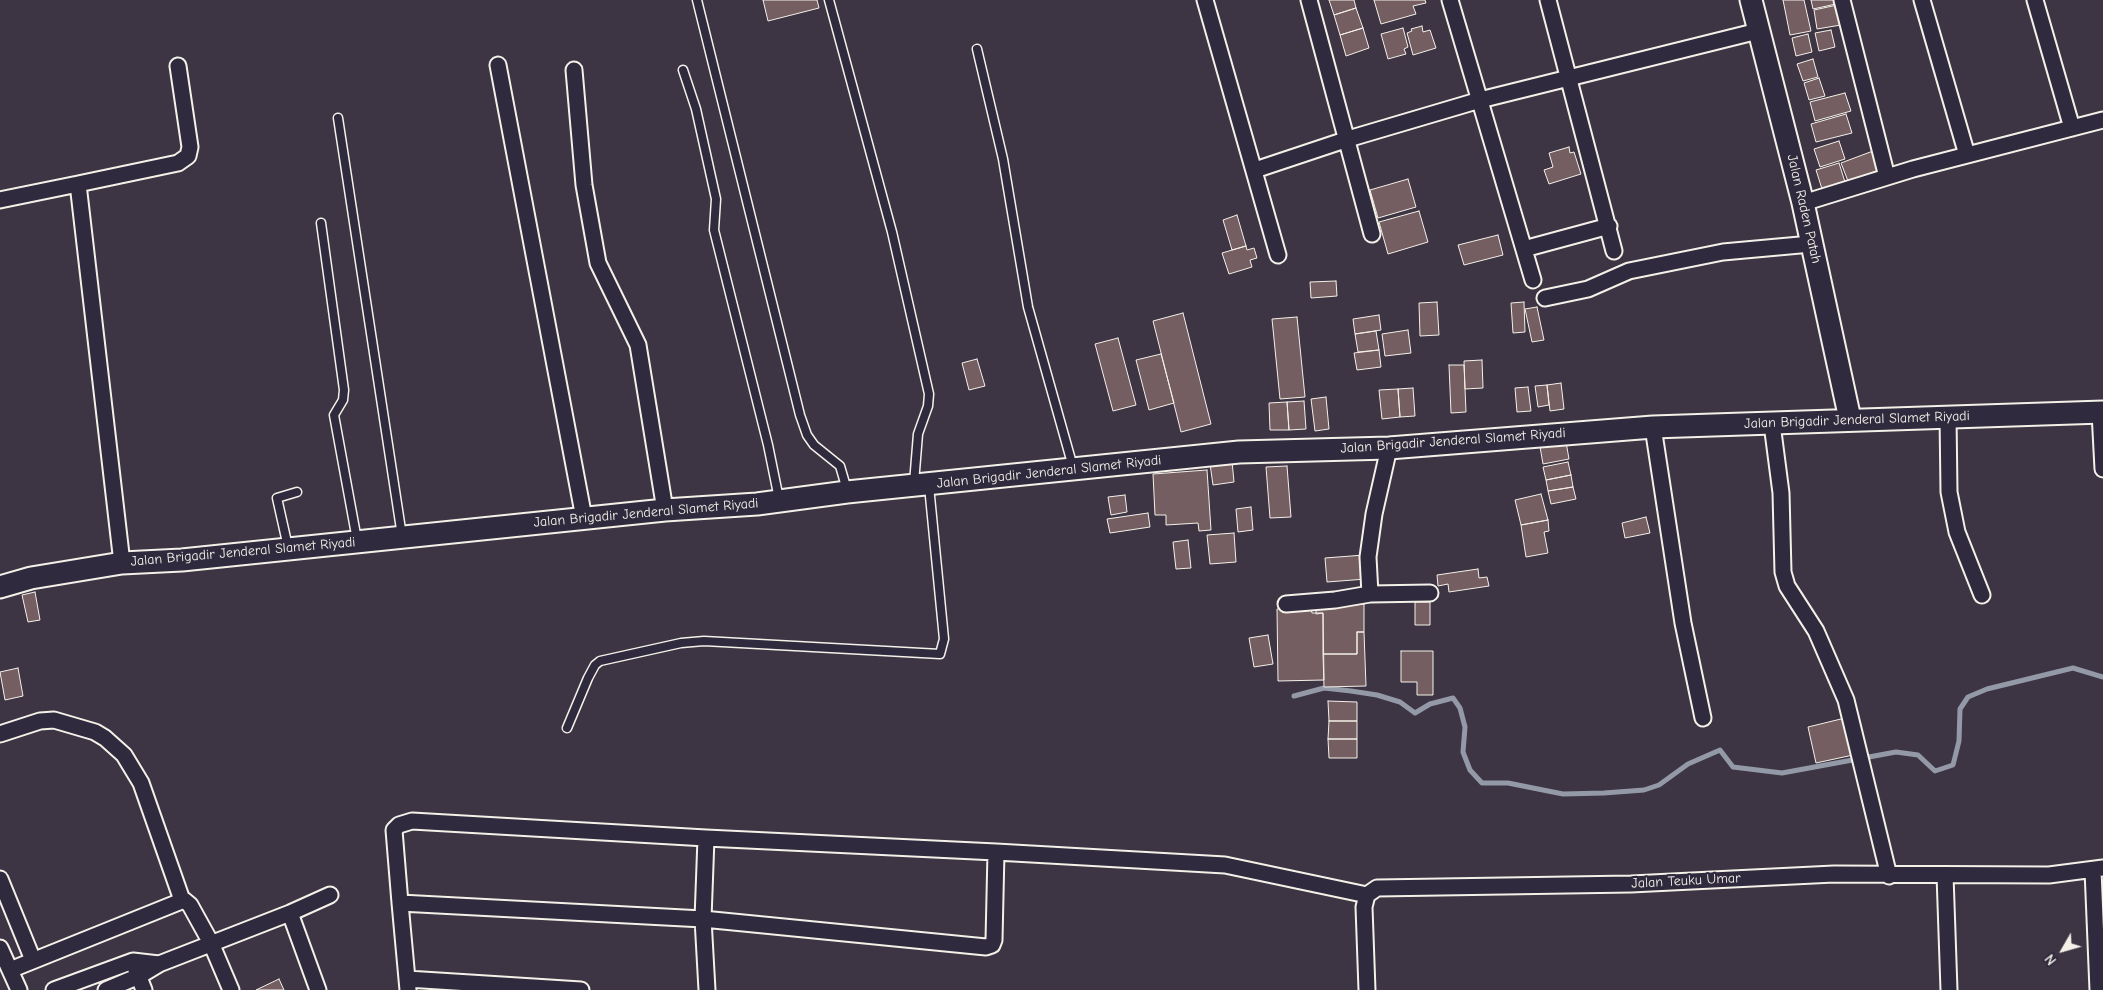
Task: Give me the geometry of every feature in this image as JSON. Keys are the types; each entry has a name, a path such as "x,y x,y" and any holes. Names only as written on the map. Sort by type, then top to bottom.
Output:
{"main road":[{"name":"Jalan Raden Patah","path":"1750,0 1804,202 1811,244 1850,419"},
{"name":"Jalan Brigadir Jenderal Slamet Riyadi","path":"0,587 31,578 122,563 182,560 584,518 779,501 847,492 1239,452 1389,448 1653,427 2102,412"}],"street":[{"path":"1205,0 1278,255"},
{"path":"1309,0 1348,139 1372,234"},
{"path":"1450,0 1534,280"},
{"path":"1548,0 1614,251"},
{"path":"1842,0 1887,177"},
{"path":"1922,0 1966,155"},
{"path":"2036,0 2072,128"},
{"path":"1255,170 1348,139 1480,100 1758,31"},
{"path":"498,65 584,518"},
{"path":"0,200 178,163 188,156 190,147 178,66"},
{"path":"574,70 584,185 598,263 638,345 665,510"},
{"path":"1804,202 1966,155 2103,120"},
{"path":"78,184 122,563"},
{"path":"1524,249 1608,226"},
{"path":"1545,298 1588,289 1629,271 1722,252 1811,244"},
{"path":"2102,412 2103,469"},
{"path":"1948,416 1949,492 1957,532 1982,595"},
{"path":"1772,424 1781,493 1783,572 1786,586 1816,631 1846,700 1888,876"},
{"path":"1653,427 1684,623 1703,718"},
{"path":"1370,594 1368,557 1374,514 1389,448"},
{"path":"1286,604 1335,600 1370,594 1430,593"},
{"path":"0,734 40,721 54,720 94,732 124,755 141,783 182,900 190,905 211,943 231,990"},
{"path":"581,990 407,985 394,830 398,825 412,821 1225,865 1367,895 1364,907 1367,990"},
{"path":"706,838 703,919 707,990"},
{"path":"400,903 703,919 986,947 992,945 994,940 996,852"},
{"path":"2098,869 2098,990"},
{"name":"Jalan Teuku Umar","path":"1367,895 1377,888 1631,884 1834,874 1888,876 2049,875 2098,869"},
{"path":"1945,875 1949,990"},
{"path":"0,878 33,960"},
{"path":"106,990 142,983 159,964 290,913 330,895"},
{"path":"10,970 182,900"},
{"path":"290,913 318,990"},
{"path":"0,948 19,990"},
{"path":"54,990 133,961 159,964"},
{"path":"133,961 142,983"}],"lane":[{"path":"697,0 800,415 807,435 814,445 840,466 847,492"},
{"path":"567,728 588,678 595,665 600,661 682,642 704,641 940,654 944,639 921,485 918,434 928,406 928,394 892,232 829,0"},
{"path":"977,49 1003,159 1028,307 1073,468"},
{"path":"683,70 696,109 716,198 714,230 766,436 779,501"},
{"path":"338,118 402,536"},
{"path":"322,223 344,390 342,400 334,415 357,542"},
{"path":"289,549 277,498 297,492"}],"building":[{"path":"763,0 817,0 819,8 768,21"},
{"path":"1329,0 1354,0 1356,8 1334,15"},
{"path":"1374,0 1425,0 1426,3 1413,6 1416,14 1381,24"},
{"path":"1783,0 1804,0 1811,31 1790,35"},
{"path":"1811,0 1836,0 1836,4 1813,9"},
{"path":"1837,5 1841,25 1817,29 1814,10"},
{"path":"1356,8 1363,28 1340,35 1334,15"},
{"path":"1422,26 1423,32 1430,30 1436,48 1413,55 1407,33 1412,31 1411,29"},
{"path":"1363,28 1369,48 1346,56 1340,35"},
{"path":"1403,28 1408,47 1404,49 1406,54 1388,59 1381,34"},
{"path":"1831,30 1835,47 1819,51 1815,33"},
{"path":"1808,34 1812,52 1796,56 1792,38"},
{"path":"1813,59 1818,77 1803,81 1797,64"},
{"path":"1819,78 1825,96 1809,100 1804,83"},
{"path":"1845,93 1851,111 1815,121 1810,102"},
{"path":"1846,114 1852,133 1816,142 1811,124"},
{"path":"1839,141 1845,159 1820,167 1814,149"},
{"path":"1569,147 1570,153 1574,152 1581,174 1549,184 1544,170 1553,167 1549,153"},
{"path":"1873,151 1879,170 1848,181 1841,163"},
{"path":"1839,163 1845,182 1822,189 1816,170"},
{"path":"1408,179 1416,207 1378,218 1370,190"},
{"path":"1419,211 1428,242 1388,254 1379,222"},
{"path":"1237,215 1246,246 1232,250 1223,220"},
{"path":"1498,235 1503,255 1464,265 1458,245"},
{"path":"1246,246 1247,250 1254,248 1257,258 1250,260 1252,267 1229,274 1222,253"},
{"path":"1336,281 1337,296 1311,298 1310,282"},
{"path":"1437,302 1439,335 1420,336 1419,303"},
{"path":"1524,302 1525,332 1513,333 1511,303"},
{"path":"1537,307 1544,340 1532,342 1525,309"},
{"path":"1183,313 1211,424 1181,432 1153,321"},
{"path":"1379,315 1381,330 1355,334 1353,319"},
{"path":"1297,317 1305,397 1280,399 1272,319"},
{"path":"1408,330 1411,353 1385,356 1382,334"},
{"path":"1376,331 1379,350 1358,352 1355,334"},
{"path":"1118,338 1136,405 1113,411 1095,344"},
{"path":"1379,350 1381,367 1357,370 1354,353"},
{"path":"1161,354 1174,403 1149,410 1136,360"},
{"path":"977,359 985,386 969,390 962,363"},
{"path":"1482,360 1483,388 1465,389 1464,361"},
{"path":"1449,365 1464,365 1466,412 1451,413"},
{"path":"1561,383 1564,409 1550,411 1547,385"},
{"path":"1547,385 1549,405 1538,407 1535,386"},
{"path":"1528,387 1531,411 1517,412 1515,388"},
{"path":"1413,388 1415,416 1400,417 1398,389"},
{"path":"1398,389 1400,417 1382,419 1379,390"},
{"path":"1326,397 1329,429 1315,431 1311,399"},
{"path":"1304,401 1306,429 1289,430 1287,402"},
{"path":"1287,402 1289,430 1270,430 1269,403"},
{"path":"1565,436 1569,459 1543,464 1539,441"},
{"path":"1232,461 1234,482 1213,485 1210,464"},
{"path":"1568,462 1571,475 1546,480 1543,467"},
{"path":"1287,466 1291,517 1270,518 1266,467"},
{"path":"1207,470 1211,530 1199,531 1198,523 1166,525 1166,515 1155,515 1153,474"},
{"path":"1571,475 1573,487 1548,491 1546,480"},
{"path":"1573,487 1576,499 1551,504 1548,491"},
{"path":"1541,494 1548,520 1521,525 1515,500"},
{"path":"1125,495 1127,512 1111,515 1108,497"},
{"path":"1251,507 1253,530 1238,532 1236,509"},
{"path":"1148,513 1150,527 1110,533 1107,519"},
{"path":"1646,517 1650,533 1625,538 1622,523"},
{"path":"1548,520 1549,531 1544,532 1548,553 1526,557 1521,525"},
{"path":"1234,533 1236,562 1210,564 1207,535"},
{"path":"1188,540 1191,568 1176,569 1173,542"},
{"path":"1364,555 1366,579 1327,582 1325,558"},
{"path":"1478,569 1479,578 1487,577 1489,586 1449,592 1448,584 1438,586 1437,575"},
{"path":"35,592 40,620 28,622 22,595"},
{"path":"1415,602 1430,602 1430,625 1415,625"},
{"path":"1364,604 1364,632 1357,632 1357,654 1323,654 1323,613 1316,614 1316,605"},
{"path":"1311,608 1312,613 1323,613 1324,680 1278,681 1277,609"},
{"path":"1357,632 1364,632 1366,686 1324,687 1323,654 1357,654"},
{"path":"1268,635 1273,664 1254,667 1249,638"},
{"path":"1401,651 1433,651 1433,695 1417,695 1417,682 1401,682"},
{"path":"18,668 23,696 5,700 0,672"},
{"path":"1328,701 1357,702 1357,721 1329,721"},
{"path":"1845,718 1853,755 1816,763 1808,727"},
{"path":"1329,721 1357,721 1357,739 1328,739"},
{"path":"1328,739 1357,739 1357,758 1329,758"},
{"path":"279,979 284,990 256,990"}],"waterway":[{"path":"1294,696 1324,688 1351,691 1377,695 1400,702 1415,713 1430,704 1453,698 1460,708 1465,727 1463,752 1470,770 1482,783 1508,783 1563,794 1644,790 1659,785 1688,764 1720,750 1733,767 1782,773 1896,752 1918,755 1935,771 1953,765 1959,741 1960,709 1968,697 1987,689 2073,668 2103,677"}]}
